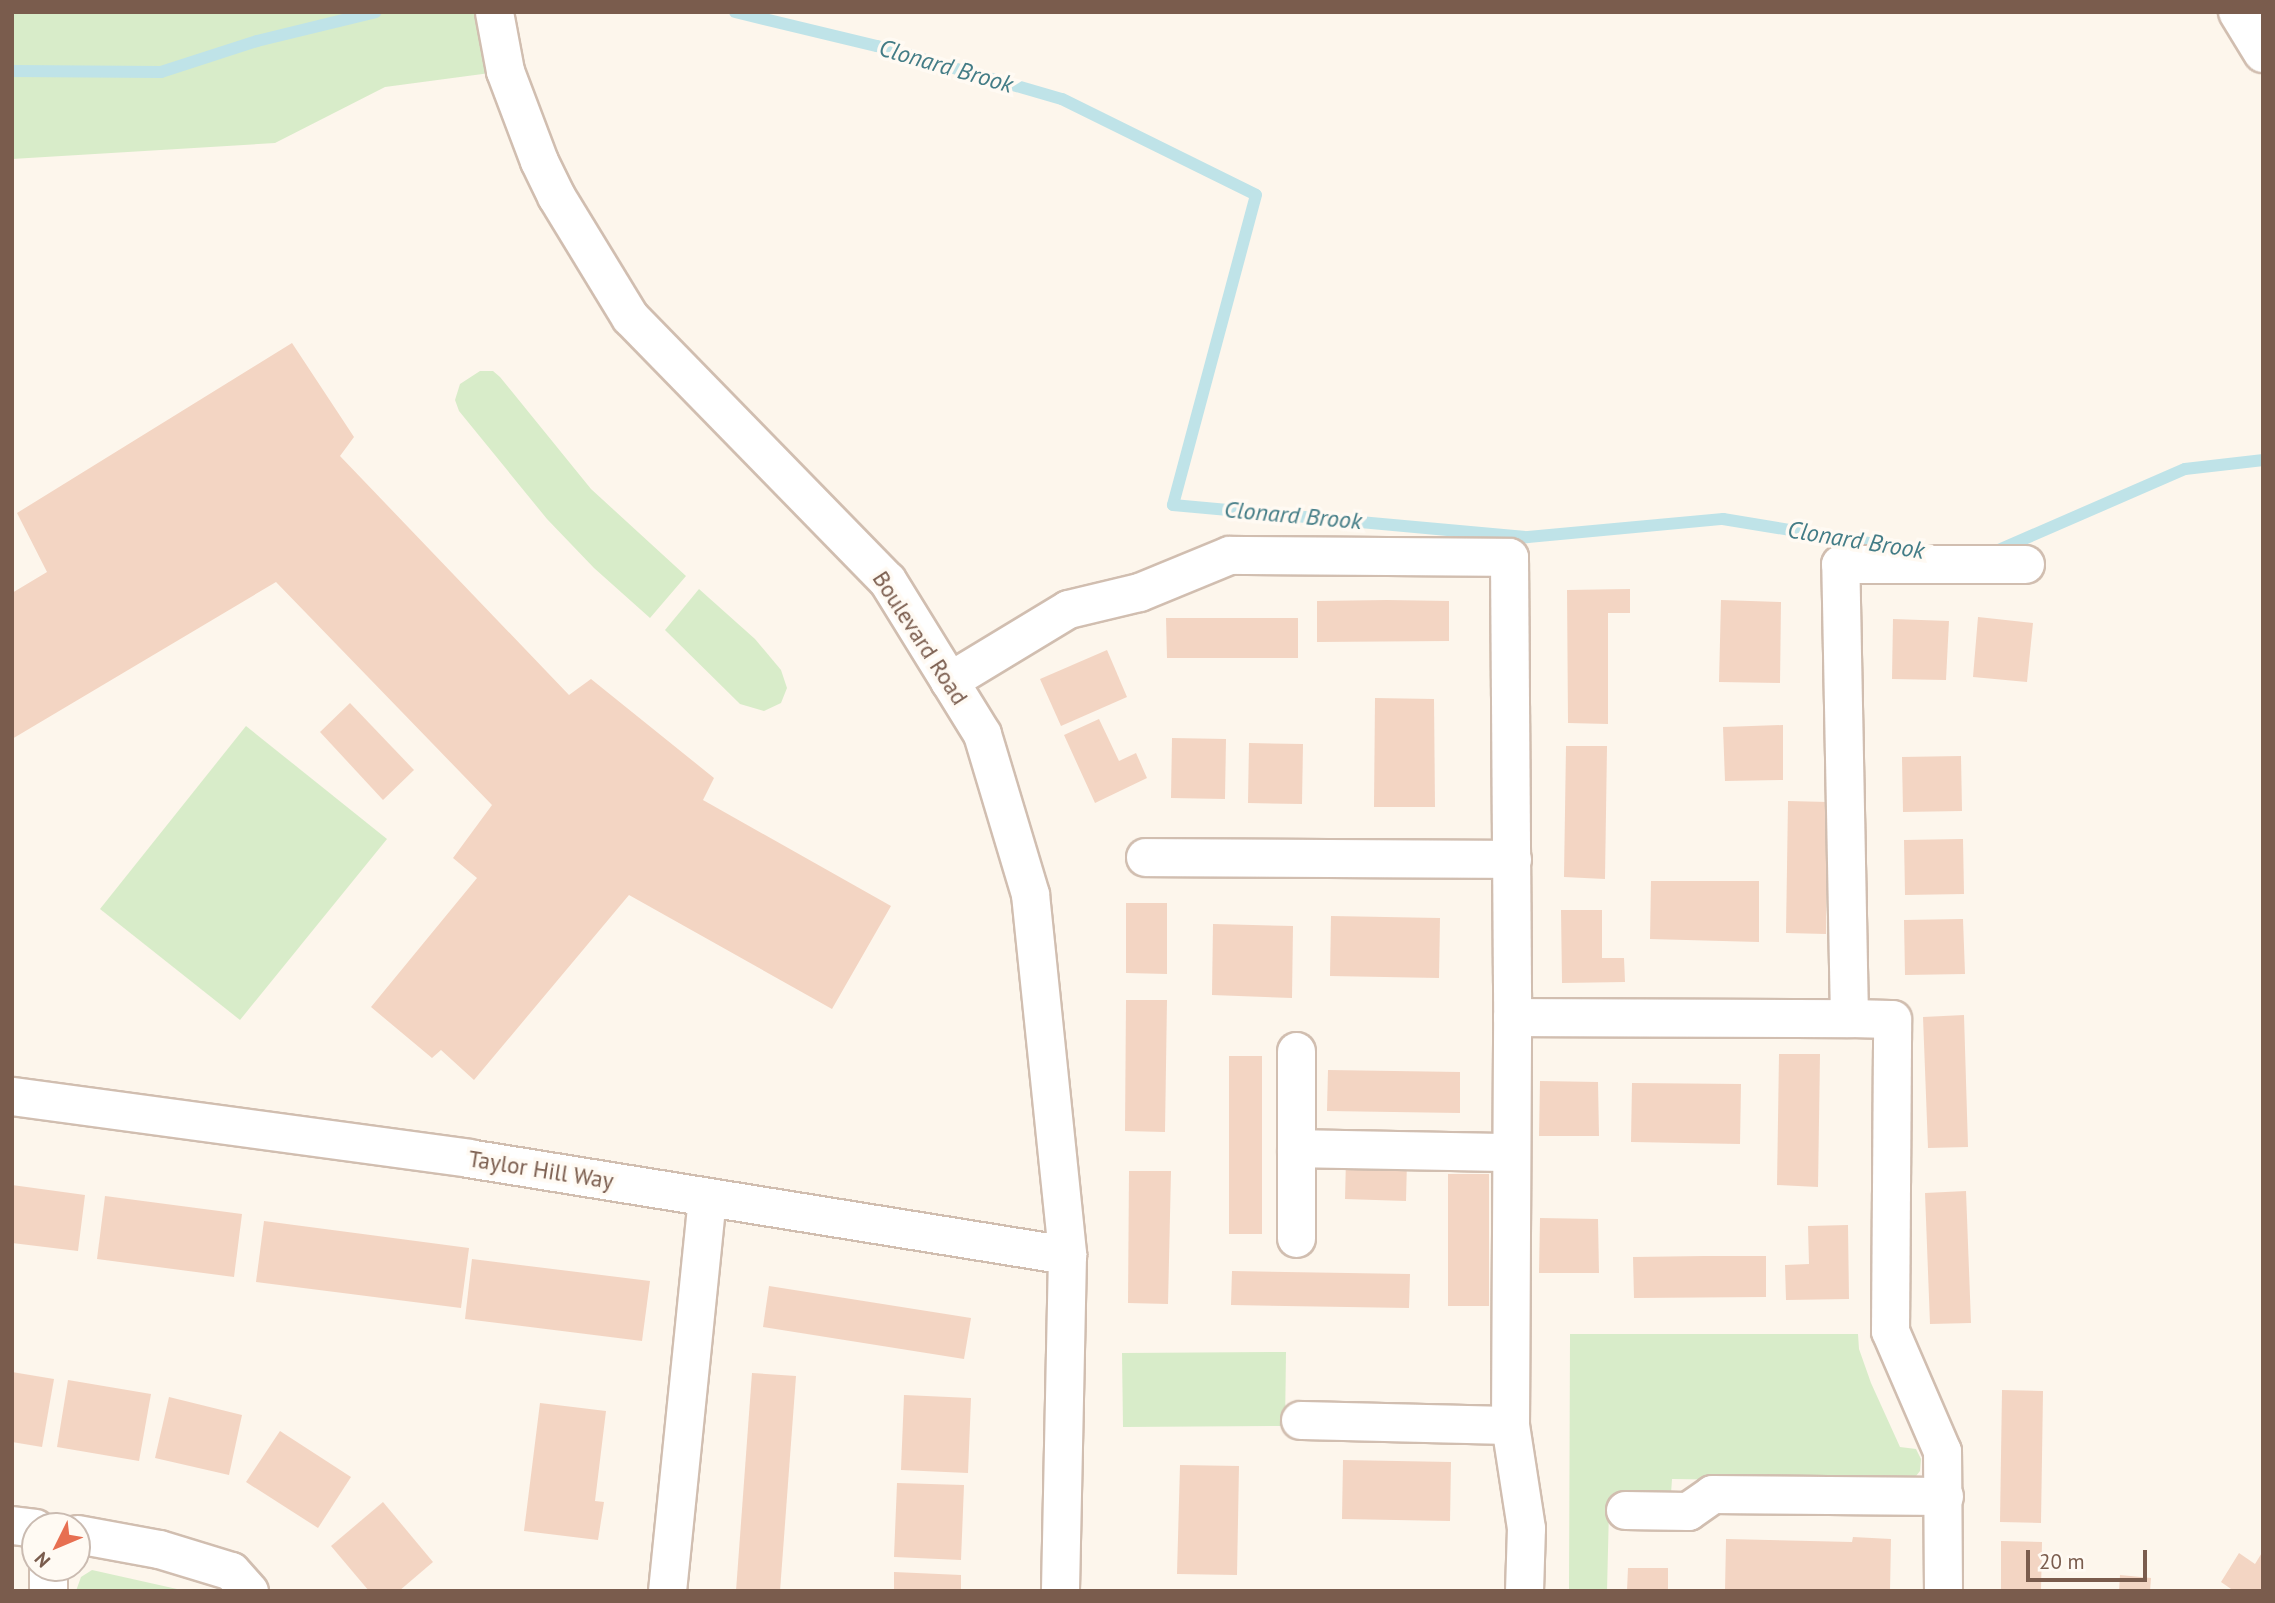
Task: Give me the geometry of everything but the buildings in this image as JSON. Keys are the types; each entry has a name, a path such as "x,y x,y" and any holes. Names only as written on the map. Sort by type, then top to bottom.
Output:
{"street":[{"path":"2238,12 2263,53"},
{"name":"Boulevard Road","path":"497,26 505,71 539,161 556,196 630,317 887,580 982,734 1030,894 1067,1255 1060,1591"},
{"path":"949,681 1068,609 1139,592 1229,555 1509,557 1512,859 1510,1425 1526,1528 1524,1591"},
{"path":"1849,1018 1840,564 2025,564"},
{"path":"1145,857 1512,859"},
{"path":"1512,1017 1892,1019 1890,1331 1940,1442 1944,1496 1943,1591"},
{"path":"1296,1051 1296,1238"},
{"name":"Taylor Hill Way","path":"12,1096 468,1158 1067,1255"},
{"path":"1296,1149 1511,1152"},
{"path":"667,1591 707,1197"},
{"path":"1300,1420 1510,1425"},
{"path":"1625,1510 1688,1511 1712,1494 1944,1496"},
{"path":"91,1537 159,1549 231,1571 249,1591"}],"green space":[{"path":"12,12 494,12 505,71 385,87 275,143 12,159"},
{"path":"480,371 493,371 500,377 591,489 686,576 650,618 594,568 547,519 459,411 455,400 460,384"},
{"path":"699,589 755,639 781,670 787,688 781,703 764,711 740,704 665,630"},
{"path":"246,726 387,839 240,1020 100,909"},
{"path":"1570,1334 1858,1334 1859,1349 1871,1383 1900,1447 1916,1449 1921,1459 1920,1471 1916,1476 1901,1482 1672,1479 1671,1494 1609,1510 1607,1591 1569,1591"},
{"path":"1286,1352 1285,1426 1123,1427 1122,1353"},
{"path":"91,1571 181,1591 76,1591 79,1582 91,1582"}],"waterway":[{"name":"Clonard Brook","path":"12,71 161,72 257,41 376,12"},
{"name":"Clonard Brook","path":"735,12 877,46 1062,99 1256,195 1173,505 1528,537 1723,519 1901,548"},
{"name":"Clonard Brook","path":"1994,552 2185,469 2263,460"}]}
